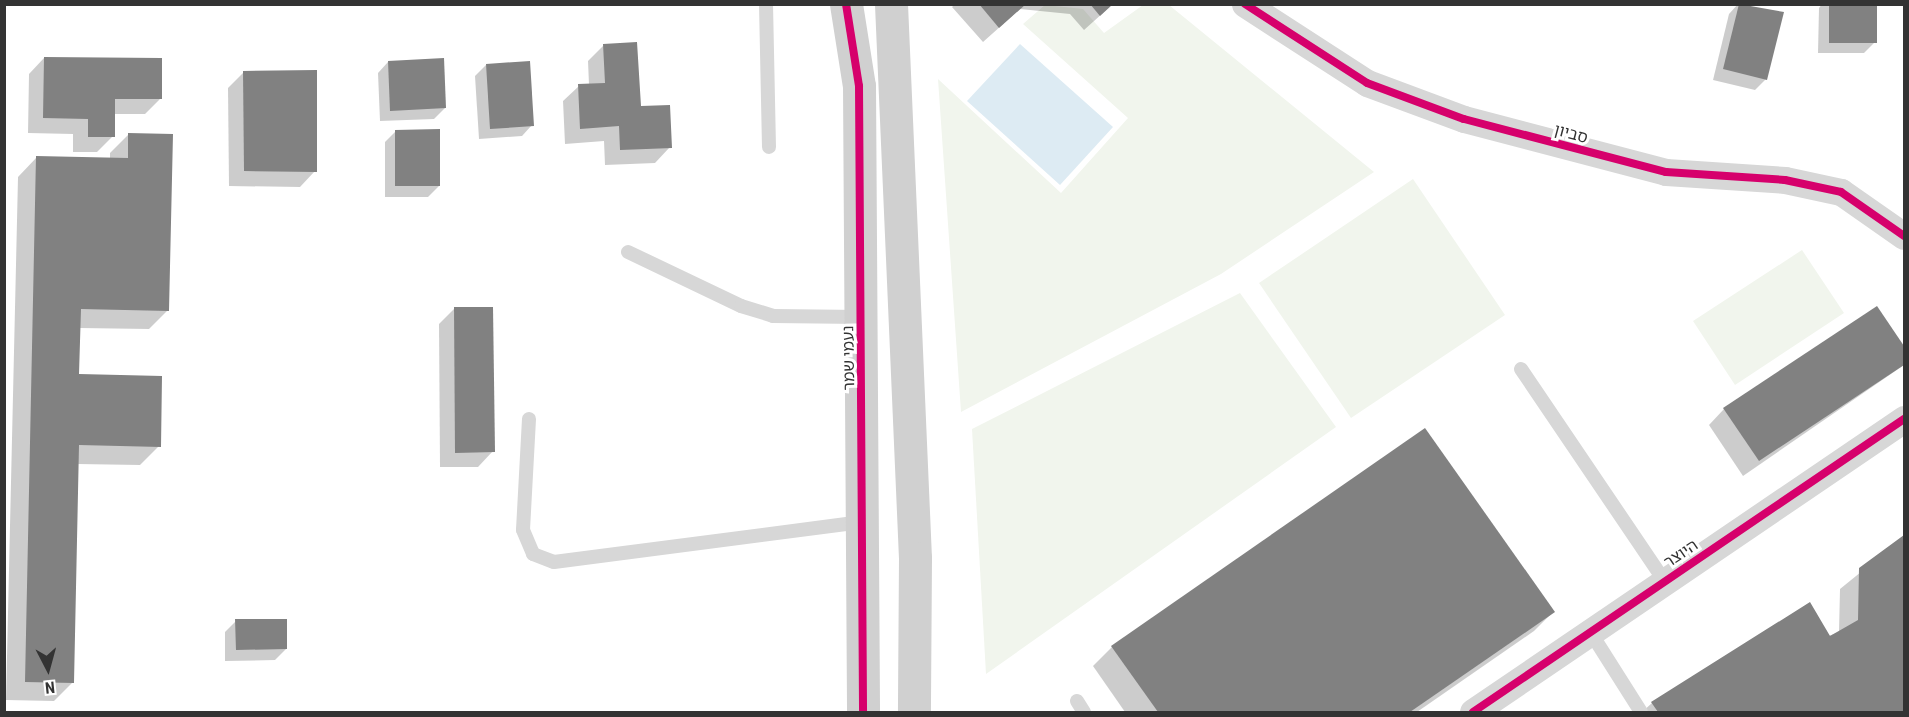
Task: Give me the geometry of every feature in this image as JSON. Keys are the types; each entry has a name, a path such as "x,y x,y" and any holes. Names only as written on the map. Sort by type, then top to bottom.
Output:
{"street":[{"name":"נעמי שמר","path":"846,4 859,86 864,522 863,712"},
{"path":"891,4 915,558 914,712"},
{"name":"סביון","path":"1245,4 1367,83 1464,119 1666,172 1785,180 1840,192 1905,236"},
{"name":"היוצר","path":"1484,710 1591,633 1905,419"}],"lane":[{"path":"766,4 769,147"},
{"path":"628,252 741,306 773,316 862,317"},
{"path":"1521,369 1665,582"},
{"path":"529,419 523,530 533,554 554,562 864,522"},
{"path":"1591,633 1641,712"}],"shaded area":[{"path":"1045,5 1083,9 1104,33 1143,5 1169,5 1374,172 1221,274 961,412 938,79 1061,193 1128,118 1023,24"},
{"path":"1020,44 1113,127 1060,185 967,101"},
{"path":"1413,179 1505,315 1351,418 1259,283"},
{"path":"1802,250 1844,313 1735,385 1693,321"},
{"path":"1240,293 1336,427 986,674 972,429"}],"building":[{"path":"979,4 1026,4 999,28"},
{"path":"1090,4 1113,4 1100,16"},
{"path":"1739,4 1784,12 1767,80 1723,69"},
{"path":"1829,4 1877,4 1877,43 1829,43"},
{"path":"637,42 641,106 670,105 672,148 620,150 619,126 580,129 578,84 605,83 603,44"},
{"path":"44,57 162,58 162,99 115,99 115,137 88,137 88,119 43,118"},
{"path":"444,58 446,108 390,111 388,61"},
{"path":"530,61 534,126 490,129 486,64"},
{"path":"317,70 317,172 244,171 243,71"},
{"path":"440,129 440,186 395,186 395,130"},
{"path":"128,133 173,134 169,311 81,309 79,374 162,376 161,447 79,445 74,683 25,682 36,156 128,158"},
{"path":"1877,306 1904,346 1904,365 1759,461 1723,408"},
{"path":"454,307 493,307 495,452 455,453"},
{"path":"1425,428 1555,612 1410,712 1158,712 1111,646"},
{"path":"1904,535 1904,712 1658,712 1651,702 1810,602 1830,636 1858,620 1859,568"},
{"path":"235,619 287,619 287,649 236,650"}],"cycle path":[{"path":"846,4 859,86 863,712"},
{"path":"1245,4 1367,83 1464,119 1666,172 1785,180 1841,192 1904,236"},
{"path":"1473,712 1904,419"}]}
